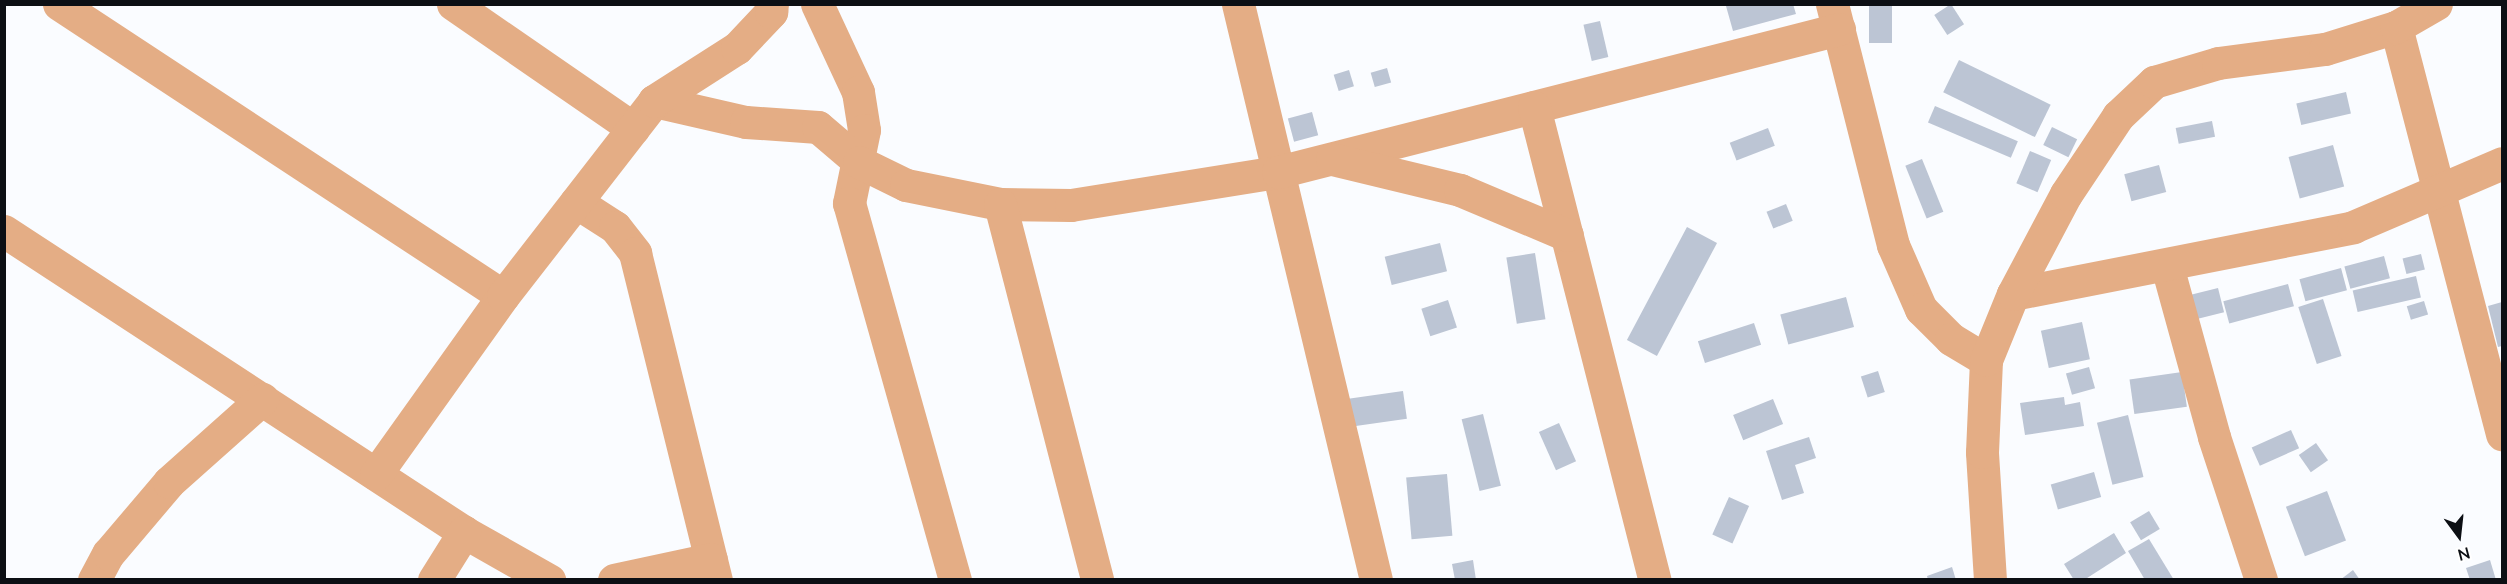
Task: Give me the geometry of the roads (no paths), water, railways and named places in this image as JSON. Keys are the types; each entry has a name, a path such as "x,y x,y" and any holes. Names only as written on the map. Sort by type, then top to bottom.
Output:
{"street":[{"path":"59,4 503,296"},
{"path":"453,4 633,128"},
{"path":"376,474 503,296 654,101 737,48 771,12 772,4"},
{"path":"817,4 858,92 864,130 849,202 955,579"},
{"path":"1238,4 1376,579"},
{"path":"1990,579 1982,452 1986,360 2013,294 2066,195 2118,116 2154,82 2218,63 2325,49 2396,27 2436,4"},
{"path":"654,101 746,123 818,127 859,162 906,185 1000,204 1071,205 1278,172 1331,159 1534,107 1835,17 1893,245 1921,309 1951,339 1986,360"},
{"path":"2396,27 2502,434"},
{"path":"1534,107 1655,579"},
{"path":"1331,159 1460,190 1567,235"},
{"path":"2013,294 2167,266 2353,227 2502,163"},
{"path":"576,202 615,227 635,253 713,569 614,579"},
{"path":"1000,204 1097,579"},
{"path":"4,231 465,532 549,579"},
{"path":"2167,266 2214,437 2262,579"},
{"path":"94,579 108,554 169,482 261,399"},
{"path":"434,579 465,532"}]}
